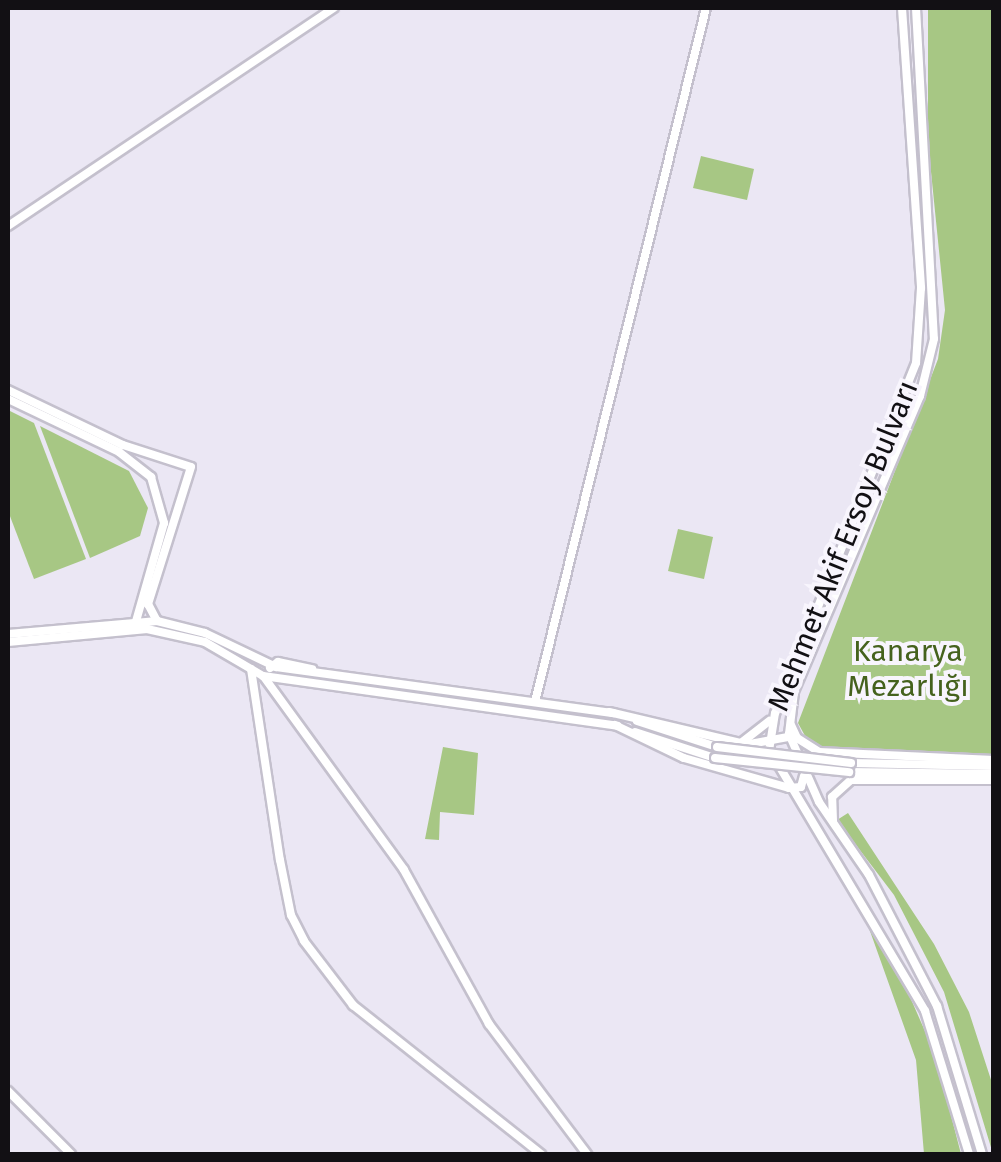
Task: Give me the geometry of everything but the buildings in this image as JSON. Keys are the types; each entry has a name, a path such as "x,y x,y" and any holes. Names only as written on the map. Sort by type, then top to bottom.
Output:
{"main road":[{"path":"8,226 334,8"},
{"path":"535,702 706,8"},
{"name":"Mehmet Akif Ersoy Bulvarı","path":"902,8 921,288 916,362 768,739 774,768 879,926 925,1011 969,1154"},
{"name":"Mehmet Akif Ersoy Bulvarı","path":"916,8 934,339 920,396 788,718 804,774 868,875 937,1006 982,1154"},
{"path":"8,390 122,445 191,467 135,623"},
{"path":"8,398 119,452 151,476 164,523 148,604 156,621"},
{"path":"8,642 112,625 142,598"},
{"path":"8,634 156,621 247,653 271,666 609,712 745,742 793,736 819,752 994,763"},
{"path":"135,623 205,642 263,676 614,725 715,758 994,777"},
{"path":"247,653 404,870 489,1024 587,1154"},
{"path":"259,687 271,666"},
{"path":"271,666 276,678"},
{"path":"252,669 259,687 280,860 291,916 304,941 353,1005 541,1154"},
{"path":"280,698 280,686 290,680"},
{"path":"609,712 717,747 850,767 994,763"},
{"path":"745,742 775,713"},
{"path":"614,725 684,758 789,788 801,787 804,774"},
{"path":"834,825 832,797 851,780 994,777"},
{"path":"8,1091 71,1154"}],"green space":[{"name":"Kanarya Mezarlığı","path":"928,8 993,8 993,755 823,751 810,745 798,723 938,359 945,310 928,142"},
{"path":"701,156 754,169 747,200 693,188"},
{"path":"8,410 34,423 86,559 34,579 8,511"},
{"path":"40,426 129,471 148,508 140,536 90,558"},
{"path":"678,529 713,537 704,579 668,571"},
{"path":"443,747 478,753 474,815 440,812 439,840 425,839"},
{"path":"848,813 934,944 969,1012 993,1086 993,1154 944,992 894,895 837,820"},
{"path":"865,917 903,981 935,1054 961,1154 924,1154 916,1060"}]}
